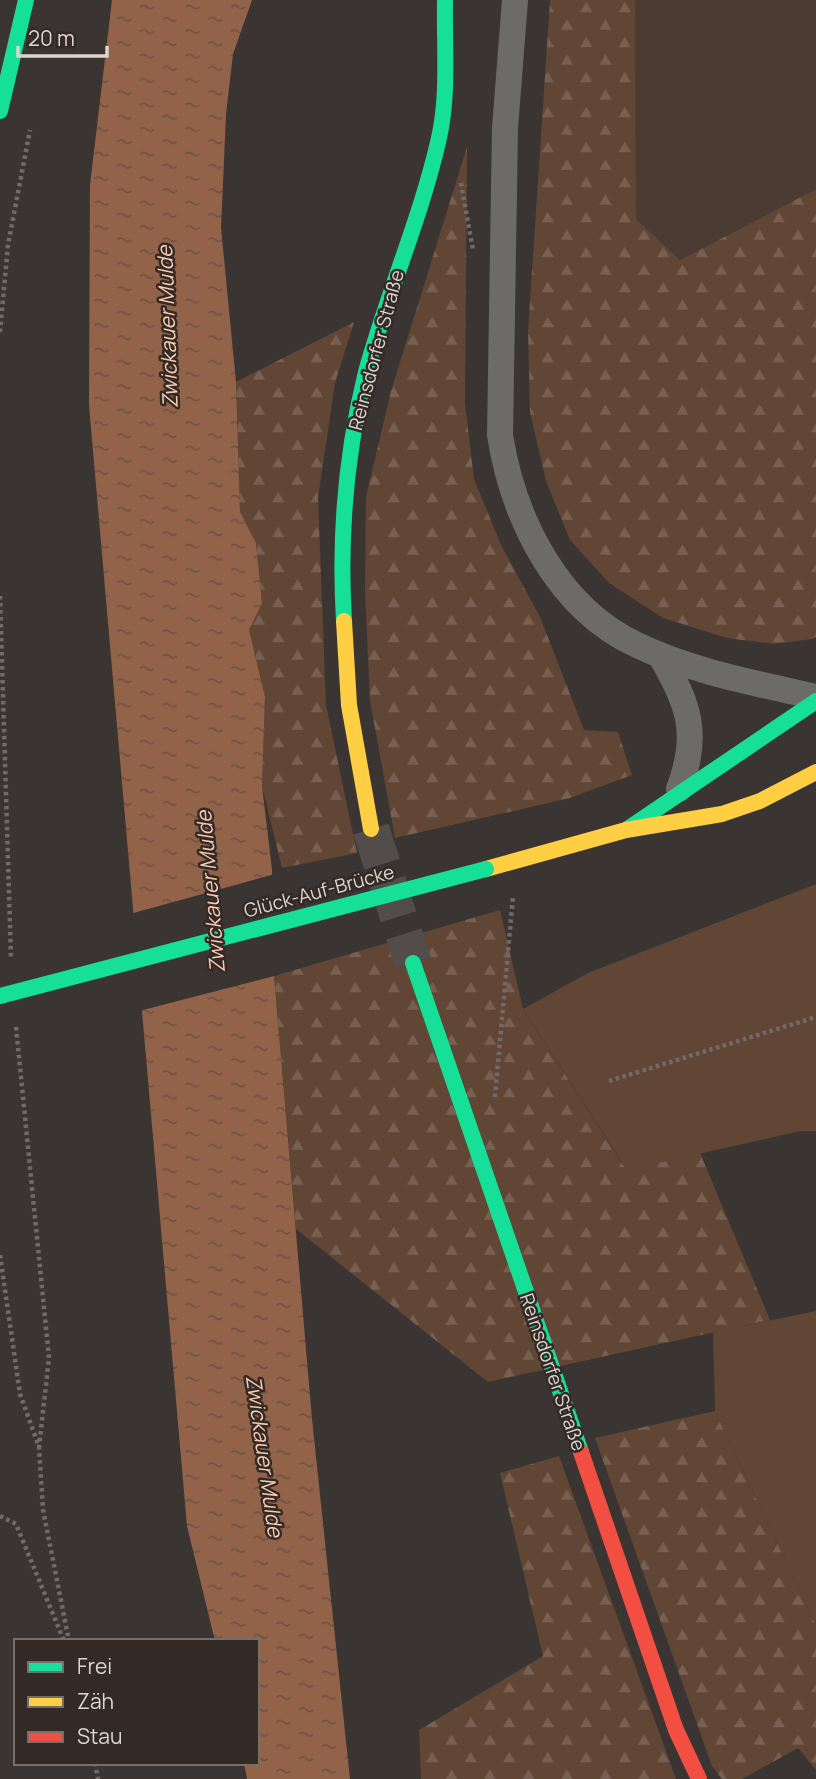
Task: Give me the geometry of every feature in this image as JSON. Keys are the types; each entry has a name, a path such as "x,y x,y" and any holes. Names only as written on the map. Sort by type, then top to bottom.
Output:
{"street":[{"path":"0,111 26,0"},
{"name":"Reinsdorfer Straße","path":"371,829 349,705 342,588 344,522 350,455 366,373 439,137 444,85 445,0"},
{"path":"515,0 505,128 499,435 506,473 528,531 546,563 571,594 612,630 660,655 692,666 816,699"},
{"path":"660,655 688,708 691,748 679,789"},
{"path":"626,830 679,789 757,745 816,699"},
{"name":"Glück-Auf-Brücke","path":"0,996 626,830 722,814 767,798 816,772"},
{"name":"Reinsdorfer Straße","path":"413,962 676,1730 699,1779"}],"path":[{"path":"0,332 8,245 30,129"},
{"path":"461,180 475,262"},
{"path":"493,1111 516,861"},
{"path":"609,1081 816,1017"},
{"path":"0,1255 20,1394 39,1447 43,1510 66,1639"},
{"path":"0,1516 16,1524 65,1639"}],"shaded area":[{"path":"635,0 816,0 816,189 680,260 636,219"}],"green space":[{"path":"550,0 635,0 636,219 680,260 816,189 816,637 812,639 774,644 727,638 663,618 609,583 570,540 546,481 530,412 528,331"},
{"path":"467,147 465,404 474,479 501,545 540,617 584,730 618,732 632,775 570,798 395,838 370,701 365,591 366,497 391,391"},
{"path":"354,322 335,383 318,498 326,705 357,853 282,868 262,786 265,697 249,630 262,602 256,543 240,513 236,382"},
{"path":"816,884 816,1131 801,1131 627,1170 523,1009 588,973"},
{"path":"500,910 523,1009 626,1169 700,1153 770,1320 488,1382 296,1229 274,976"},
{"path":"816,1311 816,1625 715,1411 713,1332"},
{"path":"715,1411 816,1625 816,1770 798,1748 742,1779 722,1779 712,1766 595,1438"},
{"path":"559,1456 676,1779 421,1779 419,1730 543,1656 500,1473"}],"water":[{"name":"Zwickauer Mulde","path":"112,0 252,0 233,54 226,114 221,228 236,382 240,512 256,543 262,603 249,630 265,697 262,786 272,870 274,976 312,1419 350,1779 247,1779 244,1765 259,1765 259,1639 215,1639 187,1526 89,405 90,185"}],"pier":[{"path":"275,874 278,975 139,1011 130,914"}],"tunnel":[{"path":"371,829 413,963"}],"traffic: fast":[{"path":"0,111 26,0"},
{"path":"344,621 343,528 353,434 374,343 423,197 439,138 445,87 445,0"},
{"path":"626,830 816,701"},
{"path":"0,996 486,869"},
{"path":"413,963 581,1452"}],"traffic: slow":[{"path":"344,621 349,705 371,829"},
{"path":"486,869 626,830 722,814 760,801 816,772"}],"traffic: jam":[{"path":"581,1452 676,1730 699,1779"}]}
